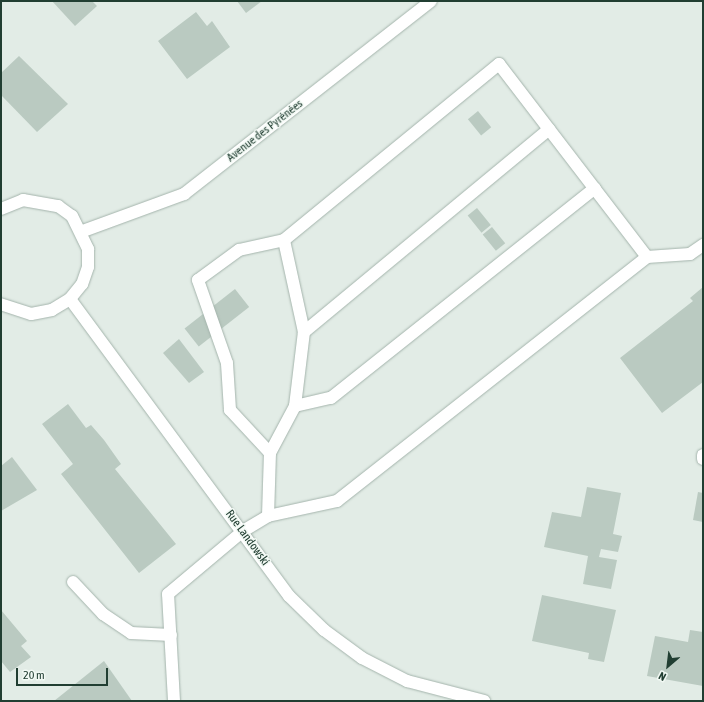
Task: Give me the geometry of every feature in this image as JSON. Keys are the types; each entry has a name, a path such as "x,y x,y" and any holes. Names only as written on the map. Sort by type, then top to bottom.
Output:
{"street":[{"name":"Avenue des Pyrénées","path":"83,231 184,194 432,1"},
{"path":"270,453 230,410 227,363 198,280 239,250 284,240 499,64 647,257"},
{"path":"304,332 549,129"},
{"path":"295,406 331,398 595,188"},
{"path":"1,209 23,200 41,200 58,206 72,216 83,231 88,249 88,267 82,284 70,299 52,310 31,314 1,304"},
{"path":"268,516 270,453 295,406 304,332 284,240"},
{"path":"174,701 168,594 242,531 268,516 337,501 647,257 690,254 703,245"},
{"name":"Rue Landowski","path":"70,299 289,596 324,630 362,658 407,681 464,699 484,701"},
{"path":"73,582 104,614 131,633 171,635"}],"building":[{"path":"52,1 92,1 97,6 75,26"},
{"path":"237,1 262,1 246,13"},
{"path":"196,12 207,26 212,21 230,47 187,79 158,41"},
{"path":"19,56 68,104 37,132 1,95 1,73"},
{"path":"478,111 491,127 481,136 468,119"},
{"path":"477,208 491,225 482,233 468,216"},
{"path":"492,227 505,243 496,251 483,235"},
{"path":"703,287 703,382 662,413 620,358 693,301 690,298"},
{"path":"235,289 249,307 199,347 185,328"},
{"path":"179,339 204,372 189,383 163,353"},
{"path":"68,404 86,428 91,425 104,440 121,464 115,469 176,544 139,573 61,474 73,464 42,424"},
{"path":"12,457 37,490 1,511 1,466"},
{"path":"587,487 621,493 613,534 622,536 618,552 601,549 599,557 617,560 611,589 583,584 588,556 544,547 552,512 581,517"},
{"path":"698,492 703,493 703,522 693,520"},
{"path":"542,595 616,610 604,662 588,659 589,653 532,641"},
{"path":"1,610 27,641 21,646 31,657 10,672 1,661"},
{"path":"690,630 703,632 703,686 647,676 655,636 688,642"},
{"path":"104,661 132,701 54,701"}]}
